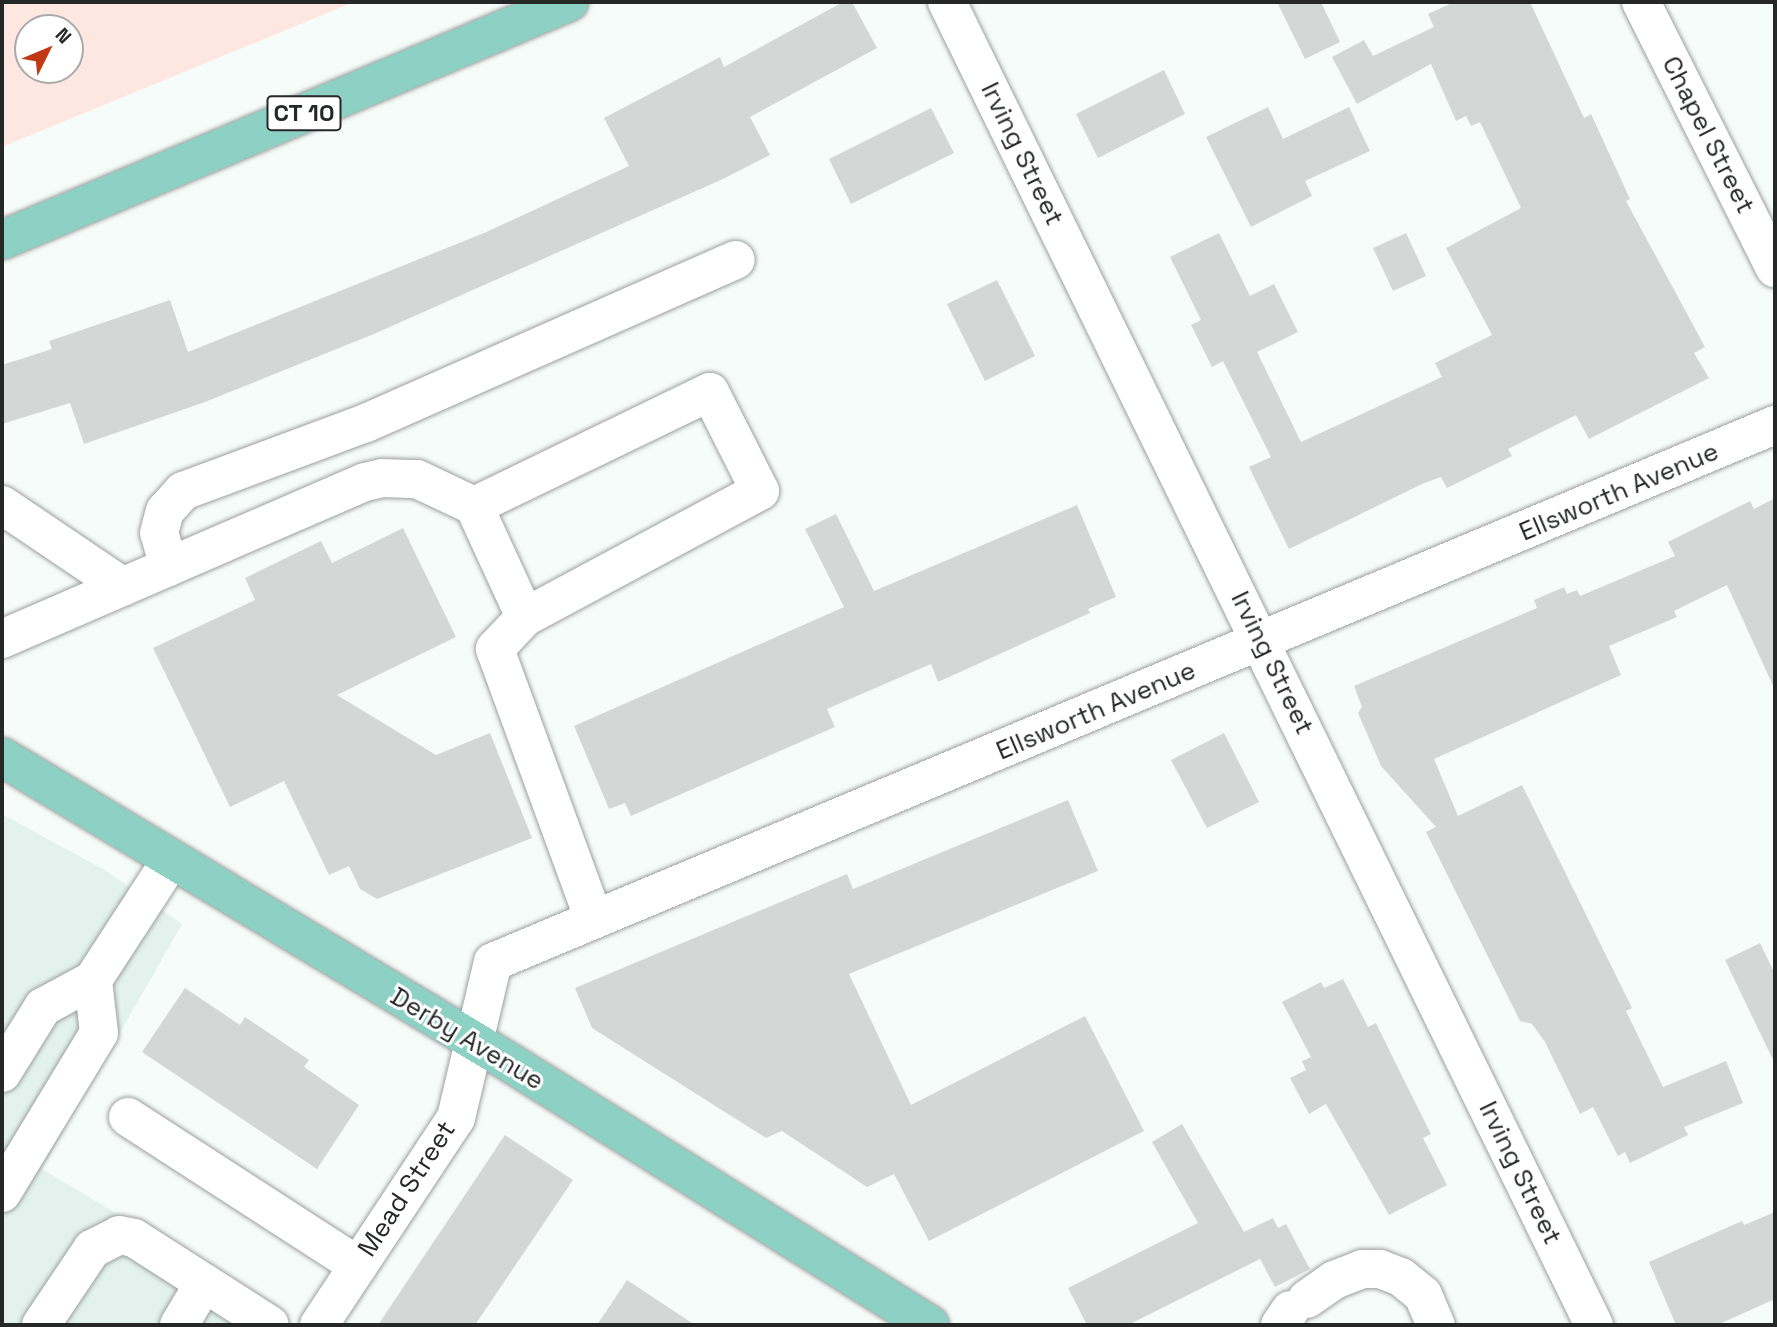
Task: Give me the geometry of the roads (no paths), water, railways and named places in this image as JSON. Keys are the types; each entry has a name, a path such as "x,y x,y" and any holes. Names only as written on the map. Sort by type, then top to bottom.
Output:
{"main road":[{"name":"CT 10","path":"2,240 569,2"},
{"name":"Derby Avenue","path":"2,757 475,1044 930,1325"}],"street":[{"name":"Irving Street","path":"947,2 1594,1325"},
{"name":"Chapel Street","path":"1641,2 1775,268"},
{"path":"169,567 159,534 165,511 183,491 366,423 736,261"},
{"path":"474,506 710,392 760,491 525,617 495,649 594,919"},
{"path":"366,423 382,478"},
{"name":"Ellsworth Avenue","path":"475,1044 493,962 1775,425"},
{"path":"2,639 382,478 417,479 474,506 525,617"},
{"path":"2,505 123,587"},
{"path":"2,1073 43,1007 93,980 171,860"},
{"path":"2,1193 99,1033 93,980"},
{"name":"Mead Street","path":"319,1325 456,1118 475,1044"},
{"path":"128,1117 358,1266"},
{"path":"41,1325 92,1249 119,1235 134,1238 270,1325"},
{"path":"1292,1311 1334,1280 1362,1269 1380,1269 1401,1277 1423,1295 1436,1325"},
{"path":"179,1325 204,1283"}]}
